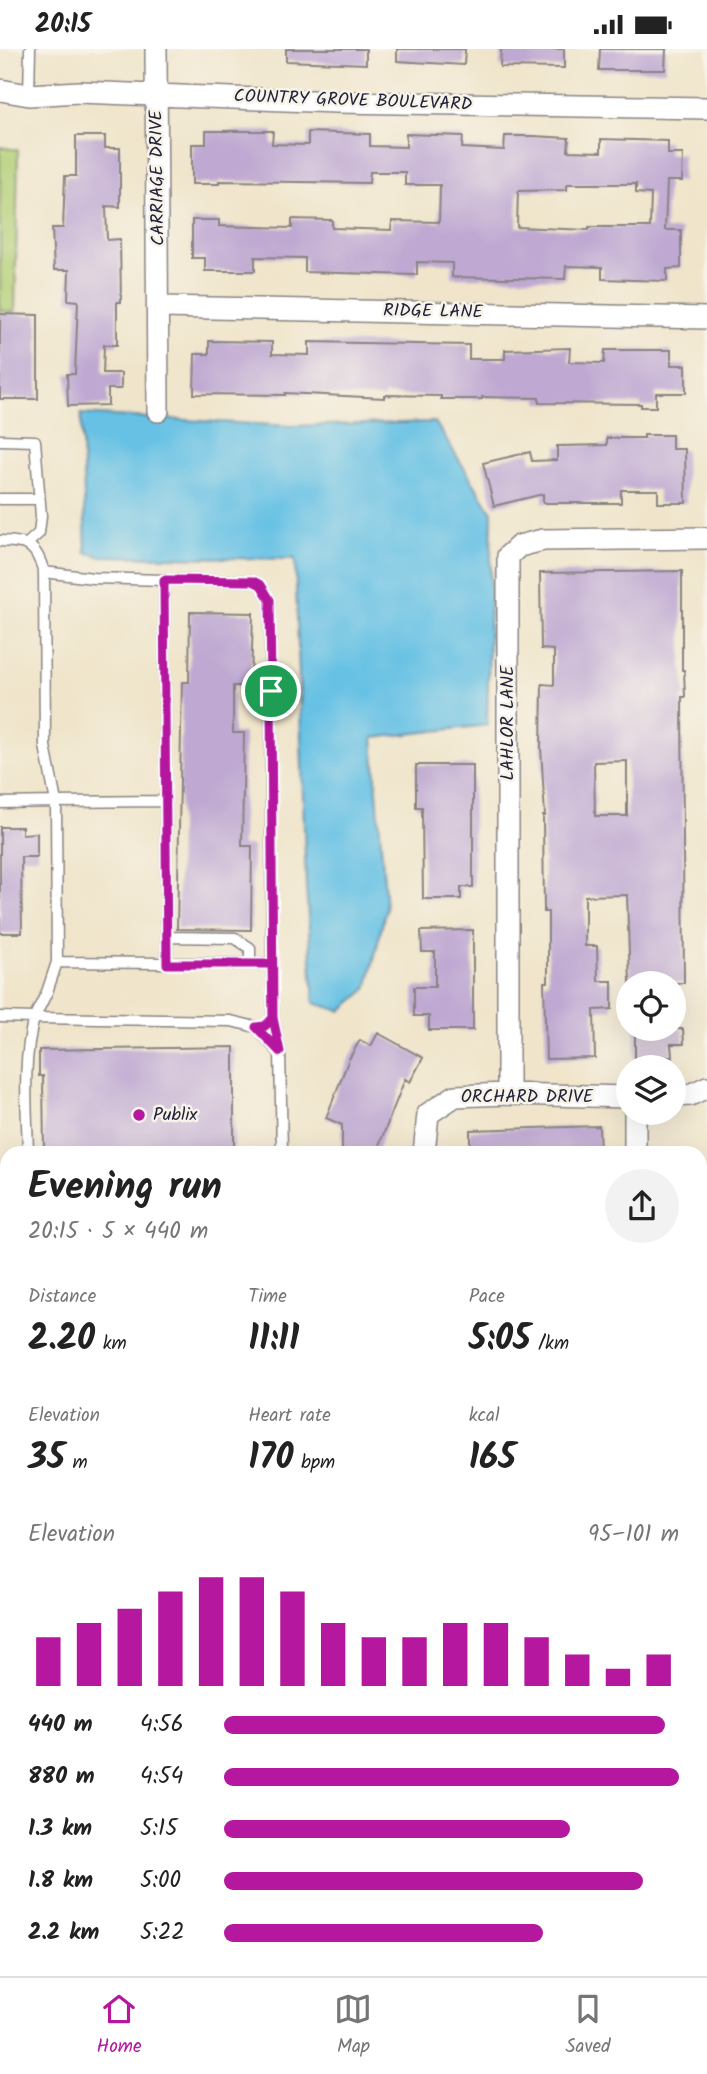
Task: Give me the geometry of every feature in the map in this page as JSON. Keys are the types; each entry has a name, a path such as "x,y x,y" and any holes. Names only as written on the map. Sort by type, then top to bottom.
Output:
{"street":[{"name":"CARRIAGE DRIVE","path":"156,49 158,411"},
{"name":"COUNTRY GROVE BOULEVARD","path":"0,90 29,95 79,92 336,102 707,108"},
{"name":"RIDGE LANE","path":"159,307 707,318"},
{"name":"LAHLOR LANE","path":"508,1094 508,556 519,546 543,540 707,538"},
{"path":"686,1095 707,1087"},
{"name":"ORCHARD DRIVE","path":"425,1146 428,1114 454,1096 508,1094 616,1097"},
{"path":"635,1125 635,1146"}],"lane":[{"path":"29,95 30,49"},
{"path":"0,440 35,441 41,516 39,533 28,543 0,541"},
{"path":"0,499 38,499"},
{"path":"28,543 40,559 44,572 45,745 56,803 57,962 47,992 34,1018 28,1041 28,1146"},
{"path":"44,572 93,578 253,581 261,585 270,600 273,1018 280,1052 282,1146"},
{"path":"164,580 167,964"},
{"path":"0,803 166,801"},
{"path":"167,937 235,938 250,948 250,964"},
{"path":"57,962 272,964"},
{"path":"0,1017 231,1021 256,1027 265,1026 273,1018"},
{"path":"256,1027 280,1052"}],"green space":[{"path":"0,147 18,150 15,312 0,311"}],"water":[{"path":"81,414 149,418 149,421 166,422 167,419 290,426 435,422 492,512 487,725 373,738 386,909 367,989 341,1011 314,1003 306,887 295,559 99,556 86,552"}],"building":[{"path":"286,49 366,49 366,64 286,61"},
{"path":"397,49 465,49 464,65 397,61"},
{"path":"501,49 564,49 564,68 500,67"},
{"path":"600,49 666,49 665,70 599,70"},
{"path":"206,131 273,131 272,144 308,145 308,132 370,134 370,146 406,147 406,134 463,136 462,148 504,150 505,136 569,138 568,151 601,152 601,139 668,141 668,154 683,154 682,181 667,181 665,230 681,230 681,268 667,269 667,281 602,279 602,267 566,266 565,279 452,277 452,263 417,262 417,275 305,272 305,258 255,257 255,271 205,271 205,258 192,258 192,220 219,220 219,226 292,228 292,219 332,220 332,228 391,230 392,221 439,222 440,185 405,185 405,172 370,172 369,183 219,181 219,184 192,184 192,144 206,144","holes":["567,184 636,184 636,193 651,194 650,227 589,227 589,230 517,227 518,191 567,190"]},
{"path":"76,136 105,136 105,148 120,148 120,207 106,206 107,240 120,239 121,302 117,302 117,345 104,345 103,373 121,373 121,389 108,389 108,405 68,406 67,374 75,374 78,301 68,300 69,270 54,270 52,228 63,228 65,176 76,176"},
{"path":"0,314 38,315 38,399 0,399"},
{"path":"209,341 272,342 272,354 309,355 309,342 469,345 469,359 505,359 505,350 570,348 569,362 604,363 605,350 671,350 671,365 686,365 686,393 656,393 656,407 641,407 641,404 539,403 539,398 441,399 441,396 384,395 384,398 285,393 194,394 195,354 209,354"},
{"path":"644,435 672,435 672,449 685,449 686,503 658,503 658,490 621,490 621,503 543,503 543,494 494,506 483,463 530,452 532,461 557,460 557,446 607,445 607,438 644,438"},
{"path":"682,571 682,670 685,697 682,697 684,971 630,971 627,895 585,896 585,946 597,946 598,981 612,981 612,1009 594,1010 595,1058 546,1059 544,982 548,982 548,912 544,912 542,684 554,685 554,650 541,649 540,573","holes":["627,761 627,816 595,816 594,762"]},
{"path":"190,612 253,613 251,686 233,686 233,733 244,733 242,846 252,846 251,930 177,929 182,682 189,682"},
{"path":"416,765 473,765 473,887 461,887 461,899 423,899 422,807 416,807"},
{"path":"0,827 22,827 22,834 37,833 37,857 21,857 22,933 0,933"},
{"path":"473,930 473,1030 429,1030 429,1016 414,1016 414,987 435,987 435,952 422,952 421,931"},
{"path":"378,1033 423,1058 410,1082 405,1079 379,1146 342,1146 342,1125 326,1118 349,1059 360,1040 371,1046"},
{"path":"635,1041 684,1041 684,1044 671,1044 672,1055 635,1055"},
{"name":"Publix","path":"234,1047 234,1146 44,1146 43,1076 39,1076 39,1050"},
{"path":"599,1126 600,1146 470,1146 470,1130"}],"place":[{"name":"Publix","path":"139,1115"}],"route":[{"path":"271,691 270,600 267,591 253,581 164,580 167,964 272,964 273,1018 265,1026 256,1027 280,1052 273,1018 271,691"}]}
